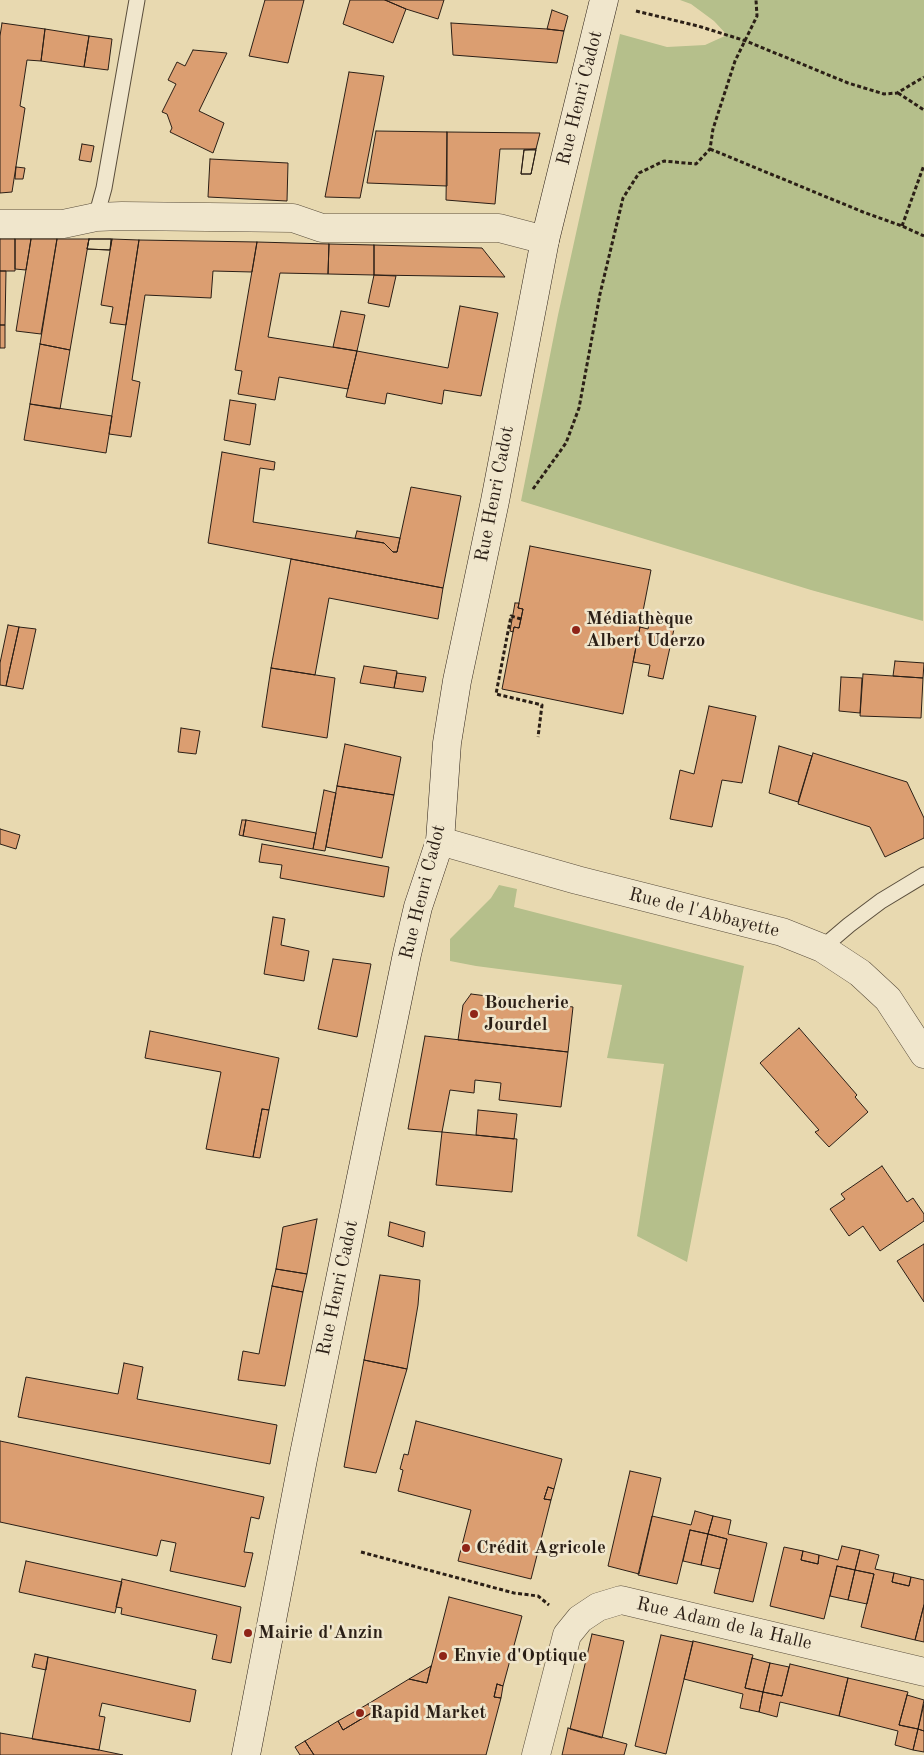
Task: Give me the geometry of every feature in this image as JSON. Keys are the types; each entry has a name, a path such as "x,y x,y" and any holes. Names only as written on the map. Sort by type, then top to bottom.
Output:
{"main road":[{"name":"Rue Henri Cadot","path":"246,1755 303,1459 405,964 418,907 440,841 447,743 457,681 495,501 545,240 604,2"},
{"path":"0,224 63,224 96,217 122,216 293,218 322,228 499,228 545,240"},
{"name":"Rue de l'Abbayette","path":"440,841 577,880 782,932 822,948 860,973 888,998 924,1054"},
{"name":"Rue Adam de la Halle","path":"536,1755 567,1635 580,1619 598,1607 621,1600 924,1672"}],"lane":[{"path":"96,217 104,188 137,0"},
{"path":"822,948 880,900 924,874"}],"path":[{"path":"534,488 566,443 579,408 600,294 623,198 639,173 664,161 696,164 710,150 713,128 732,69 757,16 756,0"},
{"path":"604,2 698,26 746,41 848,83 884,94 897,93 924,76"},
{"path":"897,93 924,110"},
{"path":"710,150 924,236"},
{"path":"902,226 924,165"},
{"path":"521,618 511,616 496,694 542,706 538,737"},
{"path":"361,1552 514,1593"}],"green space":[{"path":"680,0 924,0 923,621 811,590 521,501 558,315 620,34 667,47 705,45 727,35 714,21 691,4"},
{"path":"499,885 517,889 514,907 744,966 687,1262 637,1236 664,1064 607,1058 622,985 450,961 450,939 491,898"}],"building":[{"path":"265,0 304,0 288,63 249,56"},
{"path":"350,0 385,0 406,9 393,43 343,24"},
{"path":"385,0 444,0 438,19"},
{"path":"552,10 568,16 564,31 547,29"},
{"path":"2,23 45,29 41,61 27,60 20,106 25,108 12,192 0,193 0,36"},
{"path":"451,23 564,31 557,63 453,55"},
{"path":"45,29 89,36 84,67 41,61"},
{"path":"89,36 112,39 108,70 84,67"},
{"path":"193,50 227,53 199,111 224,123 213,153 170,132 172,128 167,114 162,112 176,84 168,80 177,62 185,66"},
{"path":"349,72 384,76 360,198 325,197"},
{"path":"376,131 447,132 447,186 367,183"},
{"path":"447,132 540,133 536,149 500,149 495,204 446,200"},
{"path":"82,144 94,146 91,162 79,160"},
{"path":"536,149 531,174 521,174 524,150"},
{"path":"524,150 536,150 531,174 521,174"},
{"path":"210,159 288,163 287,201 208,197"},
{"path":"16,167 25,168 23,179 15,179"},
{"path":"0,239 15,239 15,271 0,271"},
{"path":"15,239 31,239 26,270 15,269"},
{"path":"31,239 57,239 41,334 16,331"},
{"path":"57,239 89,239 70,350 40,344"},
{"path":"89,239 111,239 110,250 87,249"},
{"path":"89,239 112,239 110,250 87,249"},
{"path":"112,239 139,240 126,325 110,323 113,307 101,305"},
{"path":"139,240 257,242 252,272 213,271 211,298 145,295 132,380 140,382 131,437 109,434"},
{"path":"257,242 329,244 328,274 280,273 268,337 357,351 348,389 279,377 275,400 238,394 242,371 235,370"},
{"path":"329,244 374,245 374,275 328,274"},
{"path":"374,245 482,248 505,277 374,275"},
{"path":"0,271 6,271 5,325 0,325"},
{"path":"374,275 396,276 389,307 368,303"},
{"path":"460,306 498,313 481,396 444,390 442,404 387,393 385,404 346,397 357,351 448,368"},
{"path":"341,311 365,315 357,351 333,347"},
{"path":"0,325 5,325 5,348 0,348"},
{"path":"40,344 70,350 60,409 30,404"},
{"path":"230,400 256,404 250,445 224,440"},
{"path":"30,404 112,416 106,453 24,440"},
{"path":"222,452 275,462 274,470 260,468 253,522 384,543 393,552 397,552 411,487 461,496 443,588 208,543"},
{"path":"357,531 400,538 397,552 393,552 384,543 355,538"},
{"path":"530,546 651,570 623,714 502,689 514,627 519,628 523,609 518,608"},
{"path":"291,559 443,588 438,619 329,598 315,675 271,668"},
{"path":"515,603 519,603 518,608 523,609 519,628 514,627 513,632 510,631"},
{"path":"651,616 676,620 663,679 648,676 650,665 633,662 640,627 648,629"},
{"path":"8,625 19,627 6,686 0,685 0,663"},
{"path":"19,627 36,629 23,689 6,686"},
{"path":"895,661 924,663 923,678 893,676"},
{"path":"364,666 397,671 394,688 360,683"},
{"path":"271,668 335,678 327,738 262,727"},
{"path":"397,673 426,677 423,692 394,688"},
{"path":"863,674 923,678 921,718 860,716"},
{"path":"841,677 862,678 860,713 839,711"},
{"path":"709,706 756,716 742,783 722,780 712,827 670,819 680,770 694,774"},
{"path":"181,728 200,731 196,754 178,752"},
{"path":"345,744 401,757 394,795 337,786"},
{"path":"779,746 812,756 798,802 769,793"},
{"path":"813,753 907,782 924,818 924,838 885,857 870,827 798,804"},
{"path":"337,786 394,795 382,858 326,847"},
{"path":"324,790 336,793 325,851 313,849"},
{"path":"242,820 246,820 243,836 239,835"},
{"path":"246,820 316,833 313,849 243,836"},
{"path":"0,829 20,835 16,849 0,844"},
{"path":"262,844 389,867 384,897 280,878 282,865 259,862"},
{"path":"273,917 285,919 281,945 309,951 304,981 264,974"},
{"path":"333,959 371,964 357,1037 318,1029"},
{"path":"471,994 573,1007 568,1052 458,1040 463,1005"},
{"path":"799,1028 857,1095 855,1097 868,1112 829,1147 815,1132 819,1130 760,1063"},
{"path":"150,1031 279,1058 269,1110 262,1109 253,1157 206,1149 221,1072 145,1058"},
{"path":"425,1036 568,1052 561,1107 499,1100 501,1083 475,1080 474,1093 450,1090 442,1132 408,1129"},
{"path":"262,1109 269,1110 260,1158 253,1157"},
{"path":"478,1110 517,1114 514,1139 476,1135"},
{"path":"442,1132 517,1139 512,1192 436,1185"},
{"path":"882,1166 907,1202 913,1198 924,1214 924,1221 880,1251 863,1226 849,1236 830,1209 845,1199 841,1194"},
{"path":"317,1219 307,1274 276,1269 283,1227"},
{"path":"390,1222 425,1232 423,1247 388,1236"},
{"path":"924,1244 924,1302 897,1261"},
{"path":"276,1269 307,1274 303,1292 272,1286"},
{"path":"380,1275 420,1280 418,1305 407,1369 364,1360"},
{"path":"272,1286 303,1292 285,1386 238,1380 243,1351 259,1354"},
{"path":"364,1360 407,1369 376,1473 344,1467"},
{"path":"124,1363 143,1367 137,1399 277,1425 270,1464 18,1417 26,1377 118,1394"},
{"path":"416,1421 562,1459 554,1489 548,1487 544,1499 551,1500 531,1579 458,1561 471,1510 398,1491 403,1470 400,1469 404,1454 408,1455"},
{"path":"0,1441 264,1497 259,1519 251,1517 244,1552 253,1553 245,1587 170,1571 176,1543 161,1540 157,1556 0,1522"},
{"path":"630,1471 661,1478 639,1574 608,1566"},
{"path":"548,1487 554,1489 551,1500 544,1499"},
{"path":"695,1511 713,1516 708,1534 690,1530 677,1584 638,1575 652,1516 691,1525"},
{"path":"713,1516 731,1520 728,1534 767,1543 753,1602 714,1593 727,1539 708,1534"},
{"path":"690,1530 708,1534 701,1565 683,1561"},
{"path":"708,1534 727,1539 720,1569 701,1565"},
{"path":"842,1546 860,1550 855,1570 837,1566 824,1619 770,1606 784,1547 803,1551 801,1560 818,1564 819,1555 838,1560"},
{"path":"860,1550 879,1555 875,1569 894,1573 892,1582 909,1586 911,1577 924,1580 924,1605 915,1640 861,1627 874,1574 855,1570"},
{"path":"803,1551 819,1555 818,1564 801,1560"},
{"path":"26,1561 122,1582 115,1613 19,1592"},
{"path":"837,1566 855,1570 848,1600 830,1596"},
{"path":"855,1570 874,1574 867,1604 848,1600"},
{"path":"894,1573 911,1577 909,1586 892,1582"},
{"path":"122,1579 241,1607 231,1663 212,1659 217,1635 121,1614 122,1608 116,1607"},
{"path":"449,1597 522,1616 503,1686 497,1684 494,1697 501,1698 486,1755 314,1755 305,1741 338,1721 343,1730 373,1712 368,1704 409,1679 427,1683"},
{"path":"924,1605 924,1642 915,1640"},
{"path":"592,1634 624,1641 602,1738 570,1729"},
{"path":"661,1635 693,1642 666,1754 635,1746"},
{"path":"693,1641 753,1655 745,1688 763,1692 759,1712 740,1708 743,1694 684,1679"},
{"path":"35,1654 48,1657 46,1670 32,1667"},
{"path":"48,1657 196,1690 190,1722 102,1703 99,1716 105,1717 99,1750 32,1739"},
{"path":"752,1658 770,1663 763,1692 745,1688"},
{"path":"770,1663 789,1667 782,1696 763,1692"},
{"path":"790,1664 848,1678 839,1716 780,1702 777,1717 759,1712 763,1692 782,1696"},
{"path":"431,1666 427,1683 409,1679"},
{"path":"848,1678 908,1692 899,1725 918,1729 913,1750 895,1745 898,1731 839,1716"},
{"path":"497,1684 503,1686 501,1698 494,1697"},
{"path":"907,1695 924,1700 918,1729 899,1725"},
{"path":"368,1704 373,1712 343,1730 338,1721"},
{"path":"924,1704 924,1731 918,1729"},
{"path":"568,1728 627,1744 624,1755 562,1755"},
{"path":"918,1729 924,1731 924,1752 913,1750"},
{"path":"0,1733 99,1750 123,1755 0,1755"},
{"path":"305,1741 314,1755 300,1755 295,1747"}],"place":[{"name":"Médiathèque Albert Uderzo","path":"576,630"},
{"name":"Boucherie Jourdel","path":"474,1014"},
{"name":"Crédit Agricole","path":"466,1548"},
{"name":"Mairie d'Anzin","path":"248,1633"},
{"name":"Envie d'Optique","path":"443,1656"},
{"name":"Rapid Market","path":"360,1713"}]}
